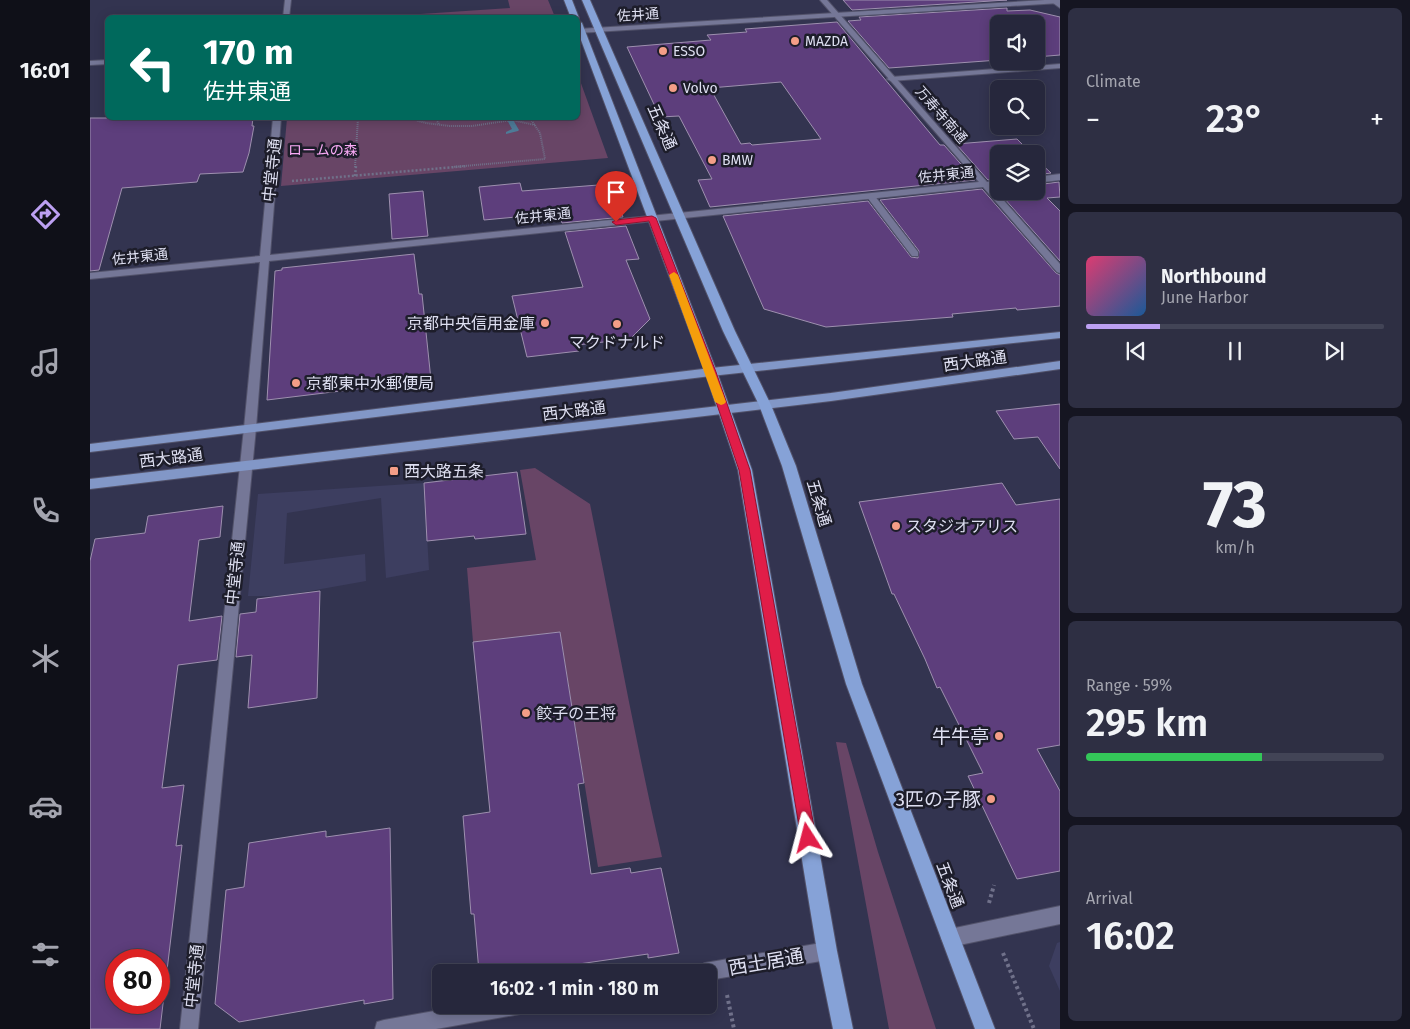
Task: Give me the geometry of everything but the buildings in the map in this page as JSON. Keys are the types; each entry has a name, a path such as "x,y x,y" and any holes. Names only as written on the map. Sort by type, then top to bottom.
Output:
{"highway":[{"path":"568,0 574,15"},
{"name":"五条通","path":"586,0 789,466 854,684 985,1029"},
{"path":"580,32 711,372 744,470 827,951 843,1029"}],"main road":[{"name":"西大路通","path":"90,448 711,372 1060,335"},
{"name":"西大路通","path":"90,484 764,405 1060,365"}],"street":[{"path":"286,15 288,0"},
{"name":"万寿寺南通","path":"823,0 1060,270"},
{"name":"佐井通","path":"580,29 598,30 1057,2"},
{"path":"90,63 105,62"},
{"path":"891,79 1060,66"},
{"name":"中堂寺通","path":"189,1029 250,428 277,120"},
{"path":"1045,179 1060,177"},
{"name":"佐井東通","path":"90,276 990,184"},
{"path":"871,197 916,254"},
{"path":"950,938 1060,915"},
{"name":"西土居通","path":"717,970 827,951"},
{"path":"384,1029 469,1014"}],"path":[{"path":"355,176 358,120"},
{"path":"374,120 387,120"},
{"path":"415,120 440,125 472,126 512,120 535,125"},
{"path":"436,120 440,125"},
{"path":"311,179 545,159 540,133 531,120"},
{"path":"988,907 994,885"},
{"path":"1001,948 1034,1029"},
{"path":"725,988 734,1029"}],"shaded area":[{"path":"424,483 429,570 386,578 381,498 287,513 284,564 365,554 366,581 282,596 248,596 258,494"},
{"path":"1060,942 1060,991 1049,966 1057,943"}],"green space":[{"path":"508,0 548,0 554,15 406,15 510,8"},
{"name":"ロームの森","path":"580,81 608,158 281,186 287,120 580,120"},
{"path":"535,468 590,504 662,857 598,867 560,632 473,642 467,568 536,560 520,470"},
{"path":"836,742 846,743 878,852 936,1029 889,1029"}],"waterway":[{"path":"508,133 516,130 510,120"}],"slow traffic":[{"path":"674,275 721,402"}],"place":[{"name":"MAZDA","path":"795,41"},
{"name":"ESSO","path":"663,51"},
{"name":"Volvo","path":"673,88"},
{"name":"BMW","path":"712,160"},
{"name":"京都中央信用金庫","path":"545,323"},
{"name":"マクドナルド","path":"617,324"},
{"name":"京都東中水郵便局","path":"296,383"},
{"name":"西大路五条","path":"394,471"},
{"name":"スタジオアリス","path":"896,526"},
{"name":"餃子の王将","path":"526,713"},
{"name":"牛牛亭","path":"999,736"},
{"name":"3匹の子豚","path":"991,799"}],"route":[{"path":"616,222 652,218 711,372 744,470 770,610 808,838"}]}
